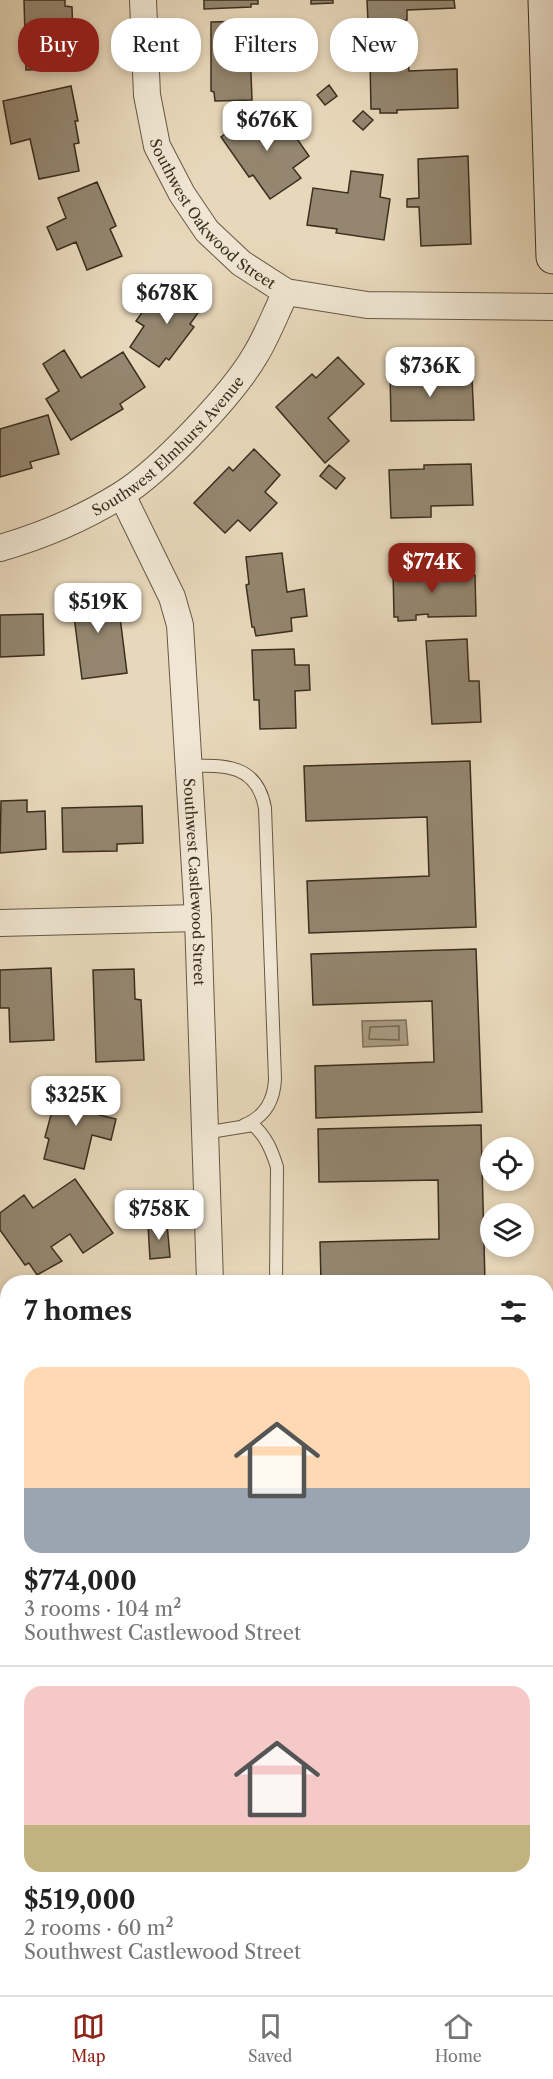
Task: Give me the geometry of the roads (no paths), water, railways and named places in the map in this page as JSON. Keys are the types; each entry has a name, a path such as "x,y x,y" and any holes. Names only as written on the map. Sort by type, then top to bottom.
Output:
{"main road":[{"path":"545,0 553,257"}],"street":[{"name":"Southwest Oakwood Street","path":"143,0 147,95 157,146 182,194 207,231 241,263 286,292 367,305 553,307"},
{"name":"Southwest Elmhurst Avenue","path":"0,548 34,538 122,495 160,463 230,391 256,354 286,292"},
{"name":"Southwest Castlewood Street","path":"122,495 172,597 180,625 198,918 210,1275"},
{"path":"0,923 198,918"}],"lane":[{"path":"188,766 214,765 245,772 262,794 265,807 275,1079 270,1103 262,1115 244,1125"},
{"path":"204,1133 244,1125 253,1125 262,1133 277,1167 276,1275"}],"water":[{"path":"406,1020 408,1045 363,1047 362,1021"}]}
